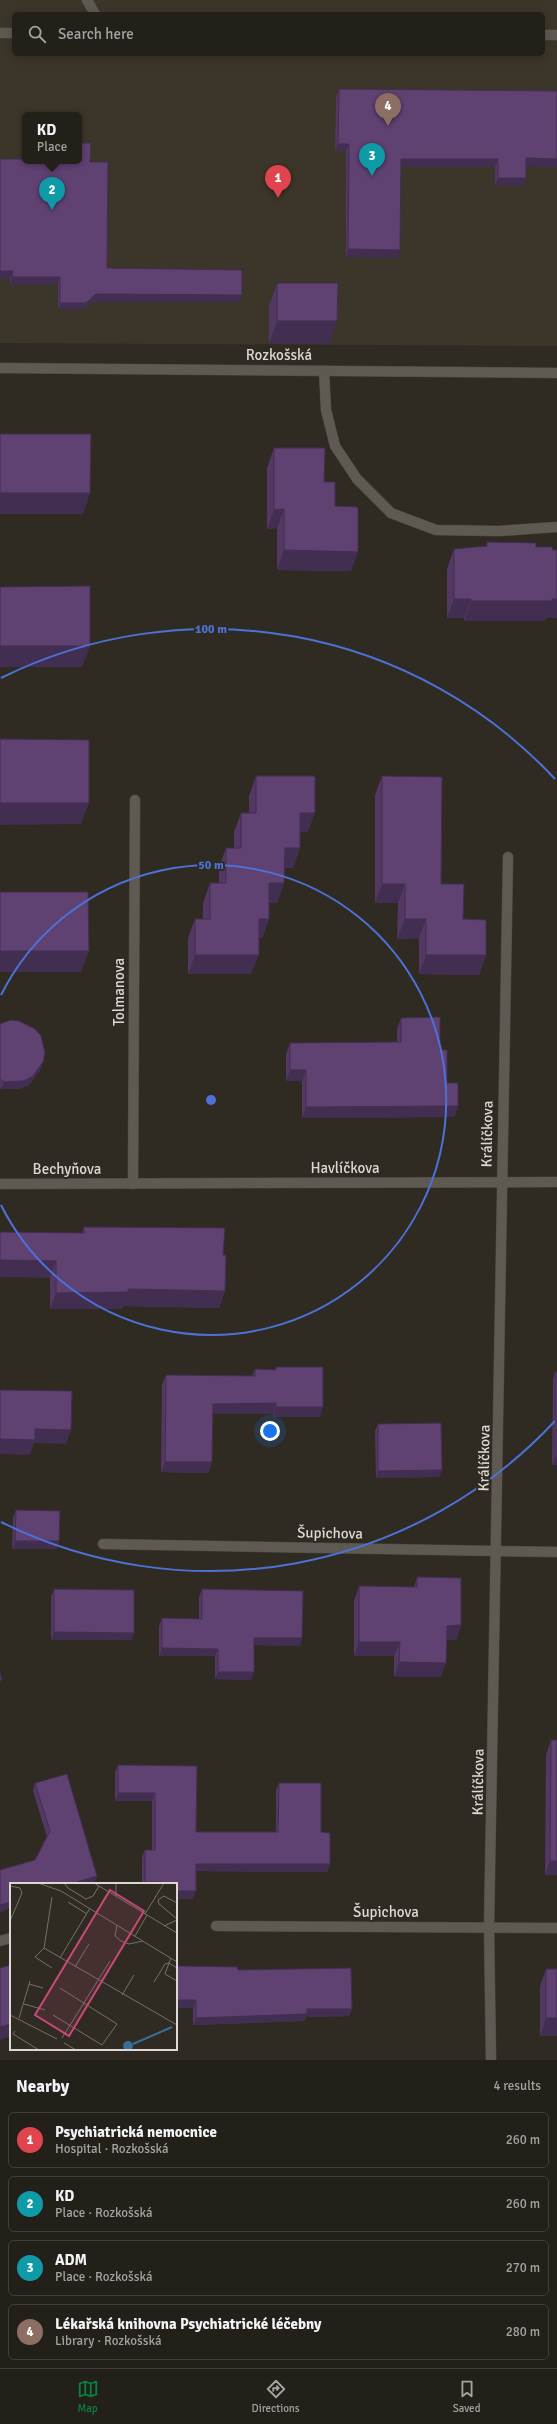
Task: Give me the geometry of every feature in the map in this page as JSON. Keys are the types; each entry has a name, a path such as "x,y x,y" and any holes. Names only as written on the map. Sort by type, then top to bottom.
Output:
{"street":[{"path":"87,0 94,12"},
{"path":"0,33 12,33"},
{"path":"545,35 557,35"},
{"name":"Rozkošská","path":"0,368 557,373"},
{"path":"324,371 326,410 336,446 357,479 391,513 436,530 499,532 557,527"},
{"name":"Tolmanova","path":"133,1184 135,800"},
{"name":"Králíčkova","path":"491,2060 489,1927 498,1552 501,1182 508,857"},
{"name":"Havlíčkova","path":"133,1184 557,1182"},
{"name":"Bechyňova","path":"0,1184 133,1184"},
{"name":"Šupichova","path":"103,1544 557,1552"},
{"name":"Šupichova","path":"216,1926 557,1928"},
{"path":"0,1941 10,1938"}],"shaded area":[{"path":"0,0 557,0 557,346 0,343"}],"building":[{"path":"339,89 557,91 557,159 526,158 526,178 498,178 498,159 401,159 400,250 348,249 349,144 338,144"},
{"path":"82,143 91,143 90,162 108,162 107,268 242,270 242,295 96,294 86,303 60,303 60,277 12,277 13,271 0,271 0,159 22,159 22,164 82,164"},
{"path":"277,283 338,283 337,321 277,321"},
{"path":"0,434 91,434 90,493 0,493"},
{"path":"274,448 325,448 324,482 335,482 335,506 358,507 358,552 284,550 284,509 274,510"},
{"path":"487,542 536,543 536,547 552,547 553,550 557,550 557,599 552,599 552,601 471,601 471,599 454,599 454,549 487,546"},
{"path":"90,586 90,646 0,646 0,587"},
{"path":"0,739 89,740 89,803 0,803"},
{"path":"256,776 315,776 315,813 300,813 300,848 285,848 284,883 269,883 269,919 259,919 259,955 195,955 195,919 210,919 210,883 226,883 226,848 241,848 241,813 256,813"},
{"path":"382,776 442,777 441,884 464,884 463,919 486,920 486,955 426,955 426,919 405,919 405,884 382,884"},
{"path":"0,892 88,892 89,951 0,951"},
{"path":"440,1017 440,1050 447,1050 447,1083 458,1083 458,1106 306,1107 306,1070 290,1070 290,1043 401,1042 401,1018"},
{"path":"11,1020 19,1021 35,1029 41,1036 45,1053 43,1062 32,1077 23,1081 4,1082 0,1079 0,1024"},
{"path":"84,1227 225,1228 223,1255 226,1255 225,1291 128,1289 128,1292 56,1293 56,1261 0,1260 0,1232 84,1233"},
{"path":"276,1367 323,1367 323,1407 276,1407 276,1403 213,1404 212,1462 165,1462 166,1375 255,1376 255,1369 276,1370"},
{"path":"555,1372 557,1372 557,1458 555,1458"},
{"path":"0,1390 72,1391 71,1430 35,1429 35,1440 0,1439"},
{"path":"441,1423 442,1470 378,1471 378,1424"},
{"path":"16,1510 60,1511 59,1541 15,1541"},
{"path":"417,1577 461,1578 461,1625 447,1626 446,1663 399,1662 400,1642 359,1642 359,1586 417,1587"},
{"path":"54,1589 134,1590 134,1633 54,1632"},
{"path":"202,1589 303,1591 302,1638 254,1638 254,1672 218,1672 218,1649 162,1648 162,1618 202,1619"},
{"path":"551,1740 557,1740 557,1861 550,1861"},
{"path":"118,1765 197,1766 196,1832 278,1832 279,1783 321,1783 321,1832 330,1833 330,1864 196,1864 196,1891 177,1891 177,1883 145,1882 145,1850 155,1850 155,1793 118,1793"},
{"path":"67,1774 97,1876 74,1883 10,1883 10,1902 0,1905 0,1870 35,1860 50,1831 35,1783"},
{"path":"10,1965 10,2024 0,2027 0,1968"},
{"path":"177,1966 238,1967 238,1970 351,1968 352,2009 307,2009 307,2014 196,2018 196,2000 177,2000"},
{"path":"546,1969 557,1969 557,2018 546,2018"}],"place":[{"name":"Lékařská knihovna Psychiatrické léčebny","path":"388,126"},
{"name":"ADM","path":"372,176"},
{"name":"Psychiatrická nemocnice","path":"278,198"},
{"name":"KD","path":"52,210"}]}
